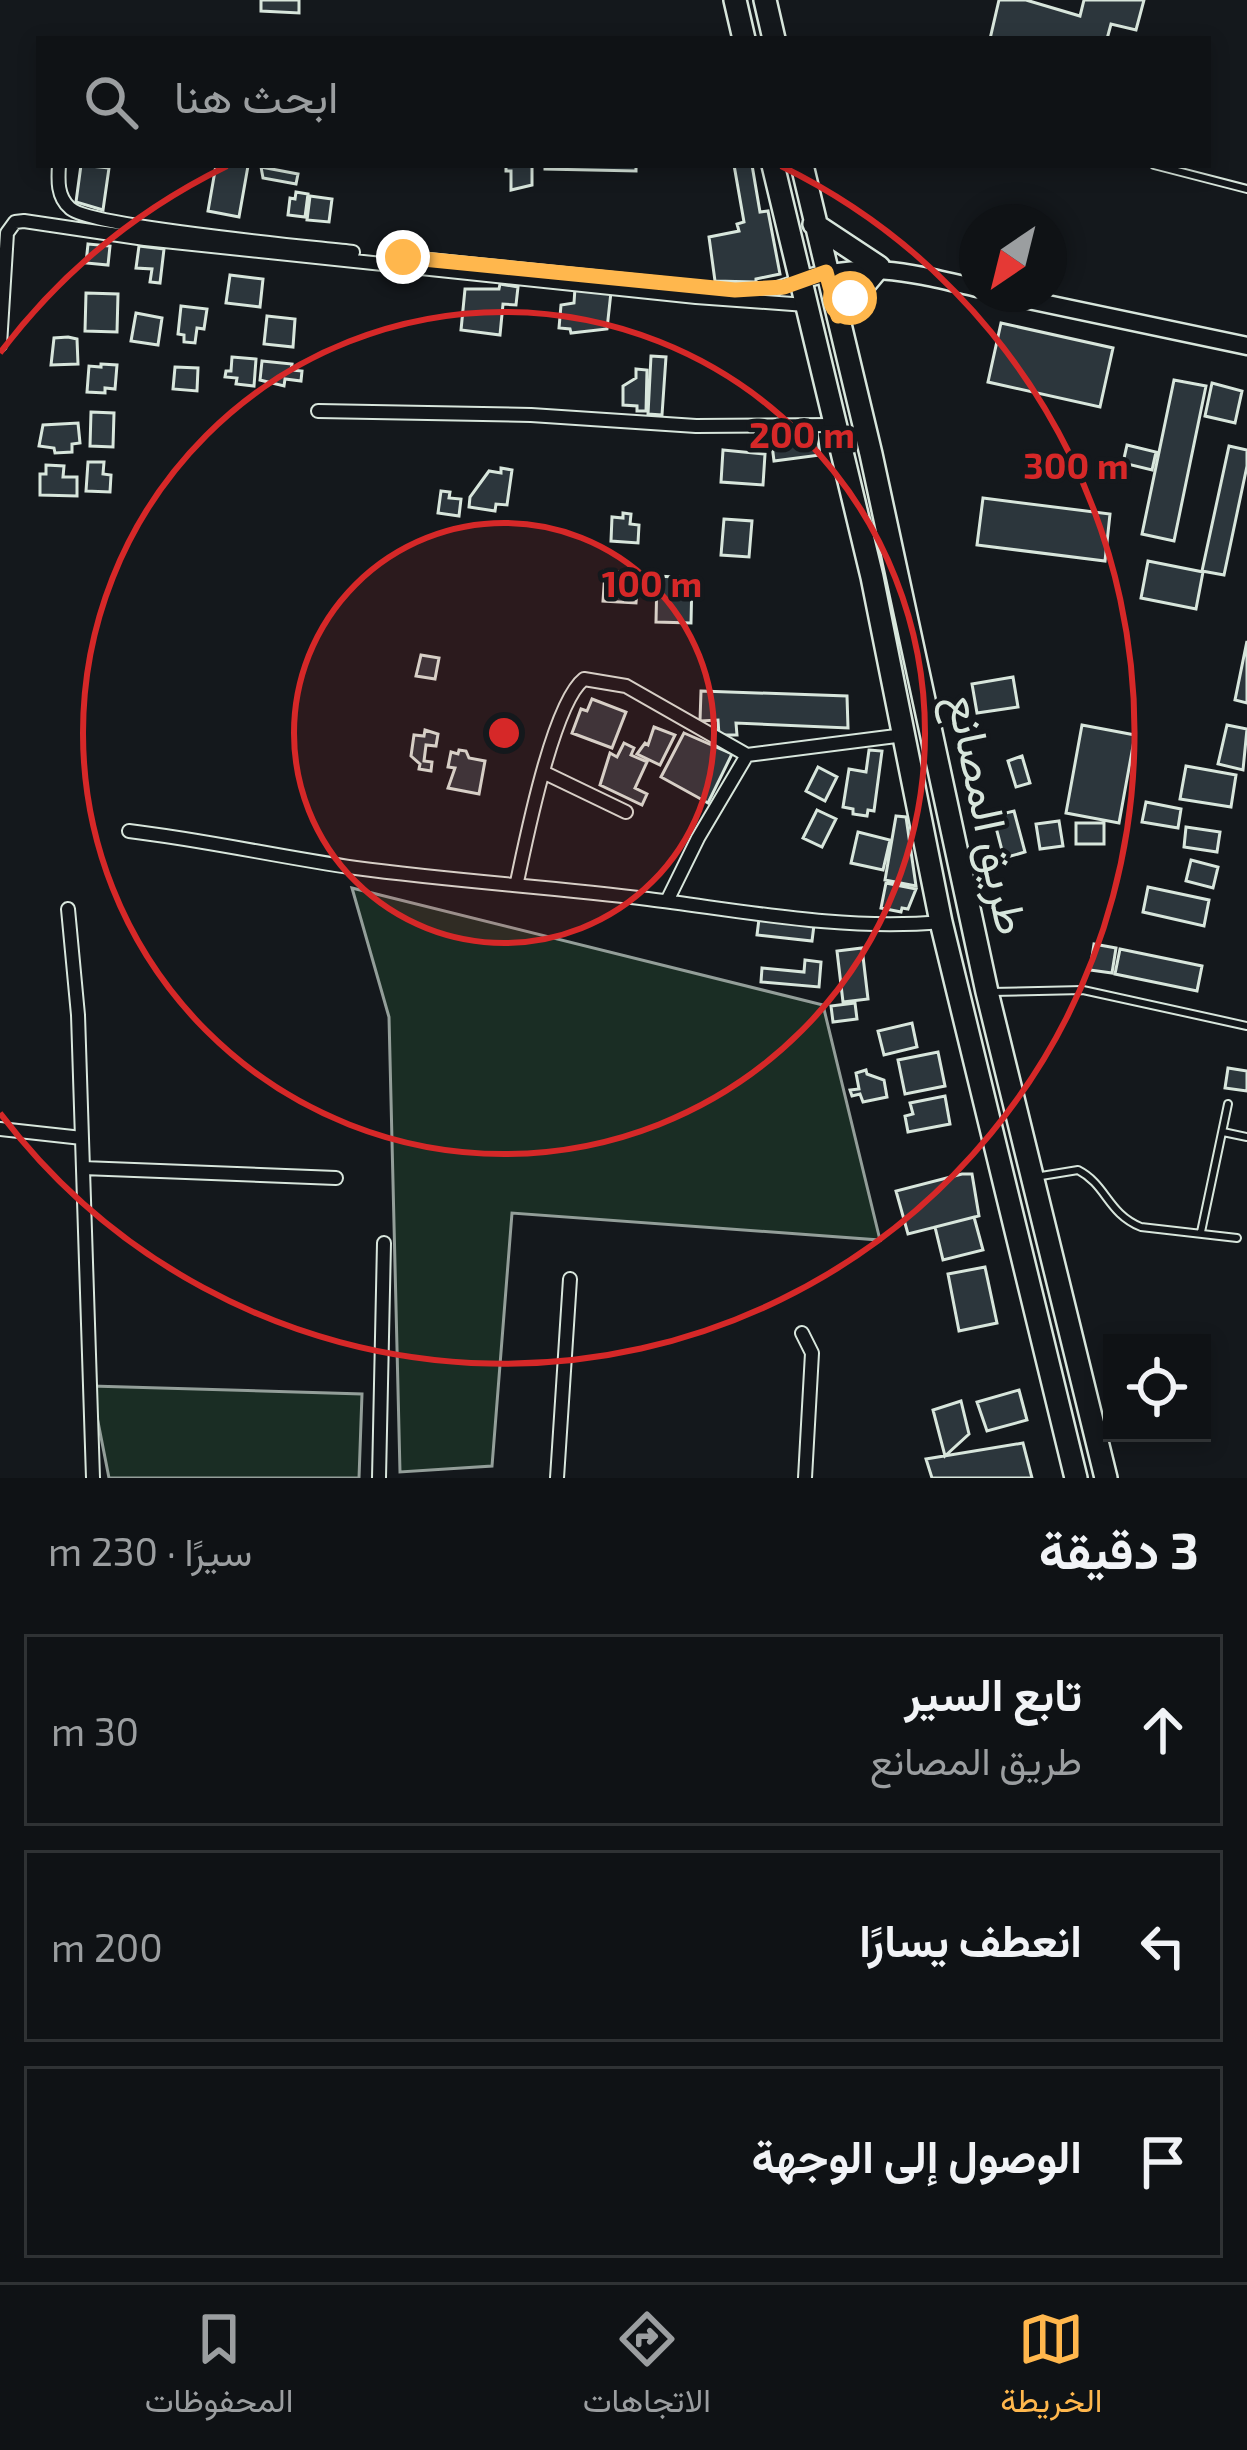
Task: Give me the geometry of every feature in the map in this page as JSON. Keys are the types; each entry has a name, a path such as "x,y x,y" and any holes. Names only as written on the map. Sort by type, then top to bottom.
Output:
{"main road":[{"path":"735,0 743,36"},
{"path":"765,0 773,36"},
{"name":"طريق المصانع","path":"774,168 904,735 941,922 1076,1478"},
{"name":"طريق المصانع","path":"803,168 987,992 1106,1478"},
{"path":"814,224 879,267 838,316"},
{"path":"1049,1370 1077,1365"}],"street":[{"path":"59,168 58,182 67,207 121,225 711,289 774,289 826,272 879,267 959,284"},
{"path":"0,345 7,233 24,221 145,239 806,305"},
{"path":"1067,308 1247,346"},
{"path":"318,411 531,416 684,426 835,425"},
{"path":"517,882 572,691 584,679 638,692 747,755 904,735"},
{"path":"667,901 747,755"},
{"path":"545,773 626,812"},
{"path":"129,831 212,840 362,868 867,923 941,922"},
{"path":"68,909 78,1016 93,1478"},
{"path":"0,1130 82,1138"},
{"path":"83,1168 336,1178"},
{"path":"379,1478 384,1244"},
{"path":"557,1478 570,1279"},
{"path":"802,1333 812,1353 805,1478"}],"lane":[{"path":"1166,168 1247,189"},
{"path":"987,992 1083,990 1247,1026"},
{"path":"1201,1232 1228,1104"},
{"path":"1223,1132 1247,1137"},
{"path":"1032,1178 1078,1170 1097,1183 1114,1211 1127,1221 1237,1238"}],"green space":[{"path":"352,888 823,1005 880,1240 512,1213 492,1466 400,1472 389,1017"},
{"path":"91,1386 362,1394 359,1478 109,1478"}],"building":[{"path":"261,0 299,0 299,13 261,11"},
{"path":"999,0 1026,0 1080,16 1084,0 1144,0 1136,30 1111,24 1108,36 991,36"},
{"path":"81,168 109,168 103,210 76,202"},
{"path":"215,168 248,168 239,217 208,211"},
{"path":"261,168 298,174 296,184 263,178"},
{"path":"532,168 532,185 511,190 511,171 506,171"},
{"path":"636,168 636,171 545,169"},
{"path":"735,168 753,168 760,212 768,211 780,274 756,282 715,281 709,237 739,231 737,224 744,222"},
{"path":"296,192 308,194 305,217 288,215 290,198 295,199"},
{"path":"310,196 332,199 329,222 307,220"},
{"path":"88,244 110,246 108,265 86,263"},
{"path":"139,246 164,249 160,283 150,282 152,269 136,268"},
{"path":"230,275 263,279 260,307 226,303"},
{"path":"500,284 518,287 516,305 503,304 500,335 461,330 465,289 499,289"},
{"path":"575,288 611,292 607,329 571,333 559,328 561,305 574,303"},
{"path":"86,293 118,294 117,332 85,331"},
{"path":"181,306 207,309 204,329 197,328 195,343 184,342 184,335 178,334"},
{"path":"136,313 162,318 158,345 131,341"},
{"path":"267,316 295,319 293,347 264,344"},
{"path":"1001,323 1113,348 1100,407 988,382"},
{"path":"54,338 77,339 78,364 51,365"},
{"path":"651,356 666,357 662,415 648,414"},
{"path":"232,357 256,359 254,386 225,377 231,371"},
{"path":"262,361 292,364 291,370 302,371 301,381 285,379 284,386 260,380"},
{"path":"117,365 115,389 87,392 89,366"},
{"path":"175,367 198,368 197,391 173,389"},
{"path":"636,369 647,370 646,411 623,405 623,386 636,378"},
{"path":"1174,380 1206,386 1174,541 1142,534"},
{"path":"1212,383 1242,391 1235,423 1205,416"},
{"path":"91,412 114,413 113,447 90,446"},
{"path":"78,423 80,443 72,444 72,452 55,453 54,448 39,446 43,425"},
{"path":"817,432 820,455 774,461 771,437"},
{"path":"1127,445 1156,452 1152,470 1123,463"},
{"path":"1229,446 1247,450 1247,466 1224,575 1202,571"},
{"path":"723,450 765,454 763,485 721,482"},
{"path":"88,462 104,462 103,474 111,475 110,492 86,491"},
{"path":"46,465 64,466 63,477 77,477 77,496 40,495 40,474 46,474"},
{"path":"501,468 512,470 507,505 496,504 495,511 469,507 470,497 489,471 501,473"},
{"path":"441,491 461,499 459,516 438,513"},
{"path":"983,498 1110,514 1105,561 977,545"},
{"path":"623,513 631,514 630,524 639,525 638,543 611,541 612,517 623,518"},
{"path":"724,519 752,521 749,557 721,555"},
{"path":"1148,561 1203,572 1196,609 1141,598"},
{"path":"605,571 638,574 636,603 603,601"},
{"path":"657,576 692,578 691,623 656,622"},
{"path":"1247,641 1247,703 1235,700"},
{"path":"421,655 439,658 435,679 416,676"},
{"path":"1013,677 1018,707 977,713 972,684"},
{"path":"701,691 847,696 848,728 736,723 737,735 719,735 718,720 700,721"},
{"path":"592,699 626,712 612,748 572,733 581,709 587,711"},
{"path":"1082,725 1135,735 1119,823 1066,813"},
{"path":"1227,725 1247,729 1243,770 1218,764"},
{"path":"654,727 675,735 660,765 637,754 648,745"},
{"path":"425,730 438,734 436,746 426,745 424,761 432,762 431,771 419,769 411,756 414,735 424,736"},
{"path":"684,733 732,754 708,803 661,777"},
{"path":"624,743 634,748 631,755 647,762 635,788 647,794 642,805 600,785 610,753 617,757"},
{"path":"459,750 485,761 479,794 448,788 455,768 448,767 451,752 458,754"},
{"path":"869,750 882,751 874,811 868,810 867,816 843,807 849,769 866,772"},
{"path":"1022,756 1030,783 1016,787 1008,761"},
{"path":"1186,766 1236,775 1231,807 1180,799"},
{"path":"818,767 837,777 825,801 806,791"},
{"path":"1146,802 1181,809 1178,828 1142,822"},
{"path":"817,810 836,819 822,847 803,838"},
{"path":"1014,811 1025,852 1004,858 993,816"},
{"path":"896,816 906,817 916,886 885,880"},
{"path":"1059,821 1063,846 1040,849 1036,824"},
{"path":"1076,823 1104,823 1104,844 1076,844"},
{"path":"1186,827 1220,832 1217,852 1184,847"},
{"path":"858,832 890,840 883,870 851,863"},
{"path":"1191,860 1218,867 1213,888 1186,881"},
{"path":"886,883 916,889 908,909 881,908"},
{"path":"1148,887 1209,900 1204,926 1143,912"},
{"path":"759,919 814,925 812,941 757,935"},
{"path":"1094,944 1116,948 1112,973 1090,970"},
{"path":"862,948 868,999 843,1002 837,951"},
{"path":"1120,949 1202,966 1197,991 1115,974"},
{"path":"805,960 821,962 819,987 761,982 762,968 804,972"},
{"path":"855,1003 857,1019 833,1022 831,1006"},
{"path":"912,1023 917,1047 884,1055 878,1031"},
{"path":"938,1052 945,1086 905,1094 898,1060"},
{"path":"1228,1068 1247,1071 1247,1091 1225,1088"},
{"path":"866,1070 884,1080 887,1097 863,1102 860,1094 852,1096 850,1090 859,1089 856,1073"},
{"path":"945,1096 950,1124 908,1132 905,1116 913,1114 910,1103"},
{"path":"972,1174 979,1216 908,1234 896,1191"},
{"path":"974,1217 983,1250 943,1260 935,1227"},
{"path":"985,1267 997,1323 959,1331 948,1274"},
{"path":"1019,1390 1027,1420 987,1431 977,1402"},
{"path":"961,1401 969,1434 945,1456 933,1410"},
{"path":"1023,1443 1032,1478 932,1478 926,1459"}],"route":[{"path":"403,257 735,290 784,287 826,272 838,316 850,298"}]}
